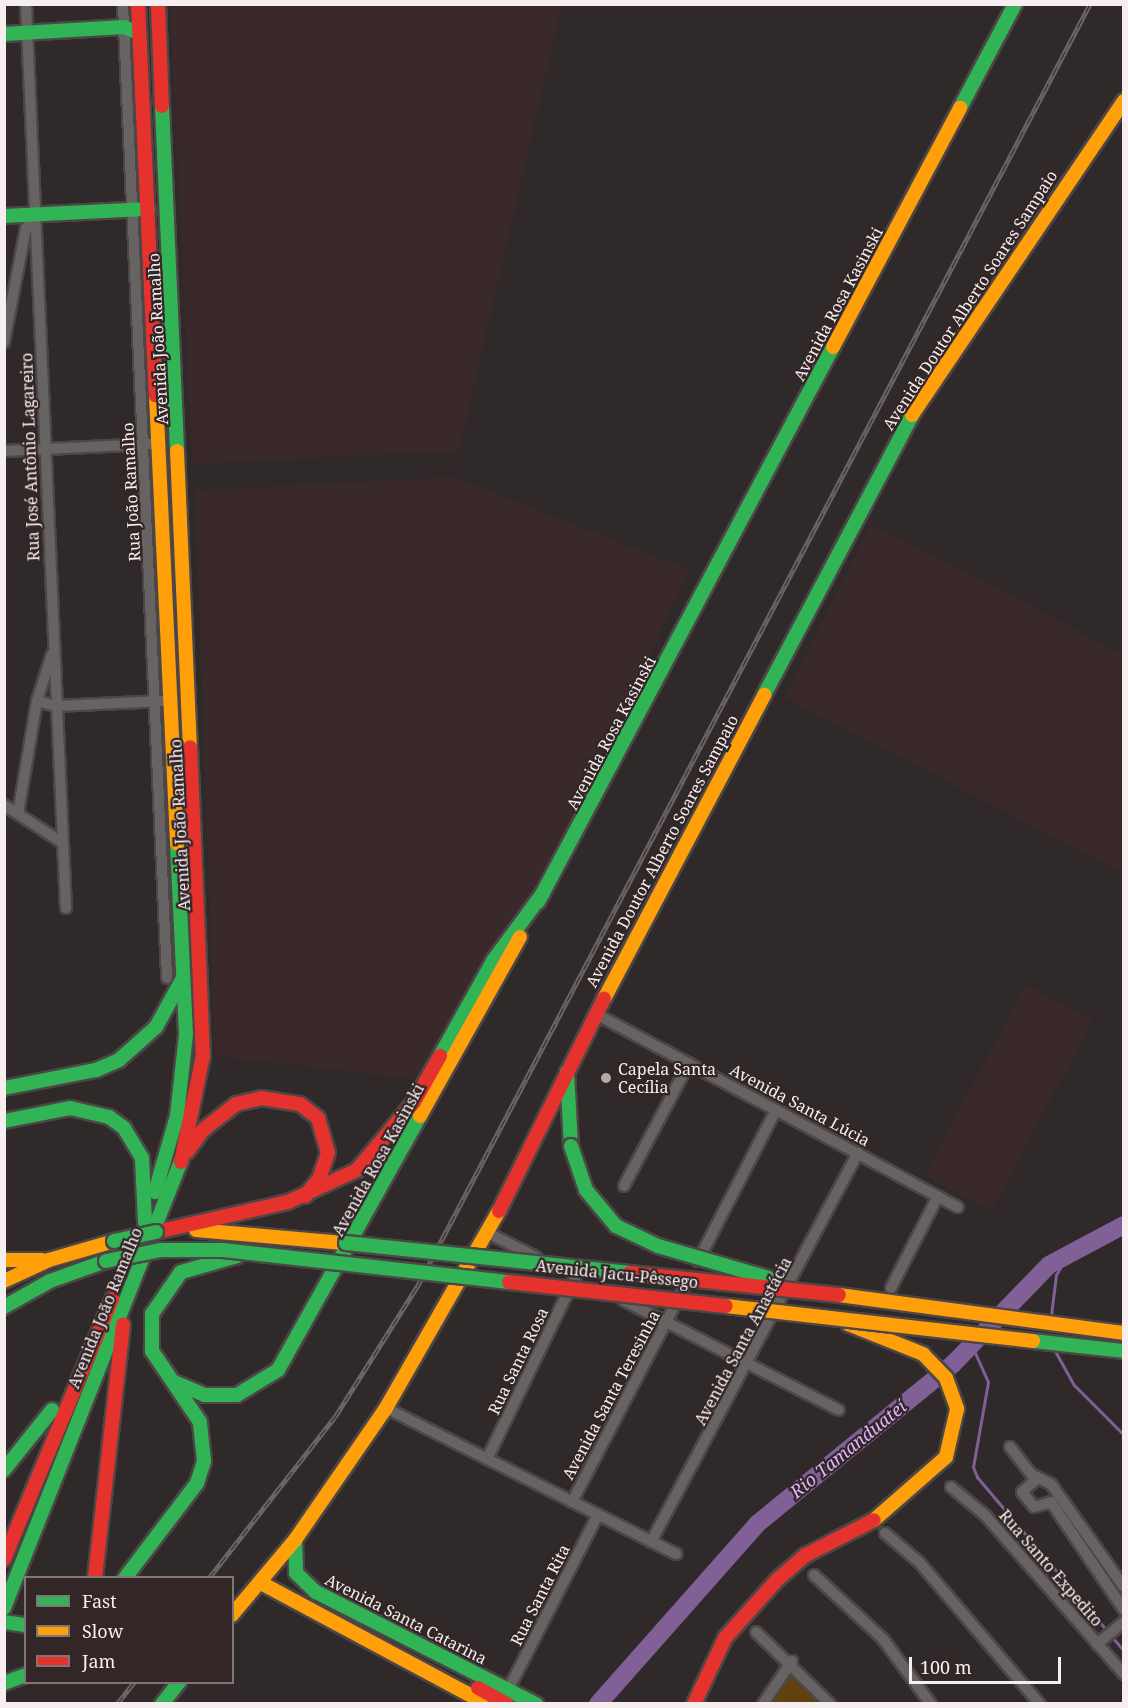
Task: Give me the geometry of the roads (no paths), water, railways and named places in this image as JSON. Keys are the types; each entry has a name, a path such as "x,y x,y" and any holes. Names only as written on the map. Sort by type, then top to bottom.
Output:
{"main road":[{"name":"Avenida João Ramalho","path":"4,1559 78,1372 146,1222 180,1097 186,1034 163,701 158,444 138,4"},
{"name":"Avenida João Ramalho","path":"4,1608 182,1160 200,1075 204,1018 158,4"},
{"name":"Avenida Rosa Kasinski","path":"171,1379 204,1395 237,1395 278,1370 543,893 1015,4"},
{"path":"4,34 124,27 139,33 152,50 164,141"},
{"name":"Avenida Doutor Alberto Soares Sampaio","path":"234,1614 295,1540 386,1408 488,1233 596,1014 917,405 1124,101"},
{"path":"4,216 148,209 168,199"},
{"path":"156,1232 305,1196 357,1170 414,1102 493,961 543,893"},
{"path":"4,1088 96,1070 119,1060 156,1027 183,978"},
{"path":"567,1071 572,1146 593,1200 636,1238 817,1292"},
{"path":"182,1160 203,1130 245,1101 282,1099 310,1110 327,1137 328,1153 319,1179 305,1196"},
{"path":"4,1121 70,1108 109,1117 124,1128 142,1158 146,1222"},
{"name":"Avenida Jacu-Pêssego","path":"49,1260 114,1241 156,1232 227,1231 817,1292 1124,1333"},
{"name":"Avenida Jacu-Pêssego","path":"4,1307 50,1281 106,1261 160,1250 256,1253 811,1313 1124,1351"},
{"path":"125,1576 202,1471 200,1422 152,1351 152,1314 169,1283 194,1265 256,1253"},
{"path":"4,1260 49,1260"},
{"path":"4,1281 49,1260"},
{"path":"95,1576 101,1550 126,1301"},
{"path":"694,1704 725,1638 778,1579 806,1555 874,1521 909,1495 934,1472 953,1442 957,1409 946,1378 908,1347 811,1313"},
{"path":"4,1470 78,1372"},
{"name":"Avenida Santa Catarina","path":"295,1540 296,1573 316,1592 508,1697"},
{"name":"Avenida Santa Catarina","path":"261,1583 404,1655 487,1704"},
{"path":"4,1622 24,1625"},
{"name":"Avenida Santa Catarina","path":"404,1655 508,1697 536,1704"},
{"path":"4,1683 24,1676"},
{"path":"162,1704 178,1684"}],"street":[{"name":"Rua José Antônio Lagareiro","path":"27,4 36,263 66,908"},
{"name":"Rua João Ramalho","path":"123,4 144,445 163,701 167,978"},
{"path":"4,342 26,228 35,215"},
{"path":"19,260 36,263"},
{"path":"4,452 158,444"},
{"path":"18,814 37,701 54,651"},
{"path":"37,701 56,706 163,701"},
{"path":"4,805 63,843"},
{"name":"Avenida Santa Lúcia","path":"596,1014 958,1207"},
{"path":"624,1186 689,1064"},
{"name":"Avenida Santa Teresinha","path":"572,1502 776,1110"},
{"name":"Avenida Santa Anastácia","path":"651,1542 749,1364 858,1153"},
{"path":"891,1288 939,1196"},
{"path":"488,1233 839,1410"},
{"name":"Rua Santa Rosa","path":"487,1459 576,1276"},
{"path":"386,1408 676,1554"},
{"path":"1010,1447 1038,1478 1050,1484 1124,1587"},
{"path":"1038,1478 1022,1492 1034,1507 1051,1502 1124,1610"},
{"name":"Rua Santo Expedito","path":"951,1486 986,1516 1105,1637 1124,1674"},
{"name":"Rua Santa Rita","path":"508,1697 598,1515"},
{"path":"885,1533 919,1562 1040,1704"},
{"path":"814,1575 883,1639 931,1704"},
{"path":"1105,1637 1124,1622"},
{"path":"756,1632 792,1661 830,1704"},
{"path":"763,1704 792,1661"}],"waterway":[{"name":"Rio Tamanduateí","path":"598,1704 757,1524 953,1364 1049,1265 1124,1225"},
{"path":"1051,1315 1056,1275 1070,1250"},
{"path":"972,1346 988,1382 973,1467 977,1477 1107,1631"},
{"path":"1055,1351 1074,1385 1124,1435"},
{"path":"1111,1636 1124,1651"}],"railway":[{"path":"211,1576 335,1417 417,1287 1090,4"},
{"path":"117,1704 132,1684"}],"place":[{"name":"Capela Santa Cecília","path":"606,1078"}]}
